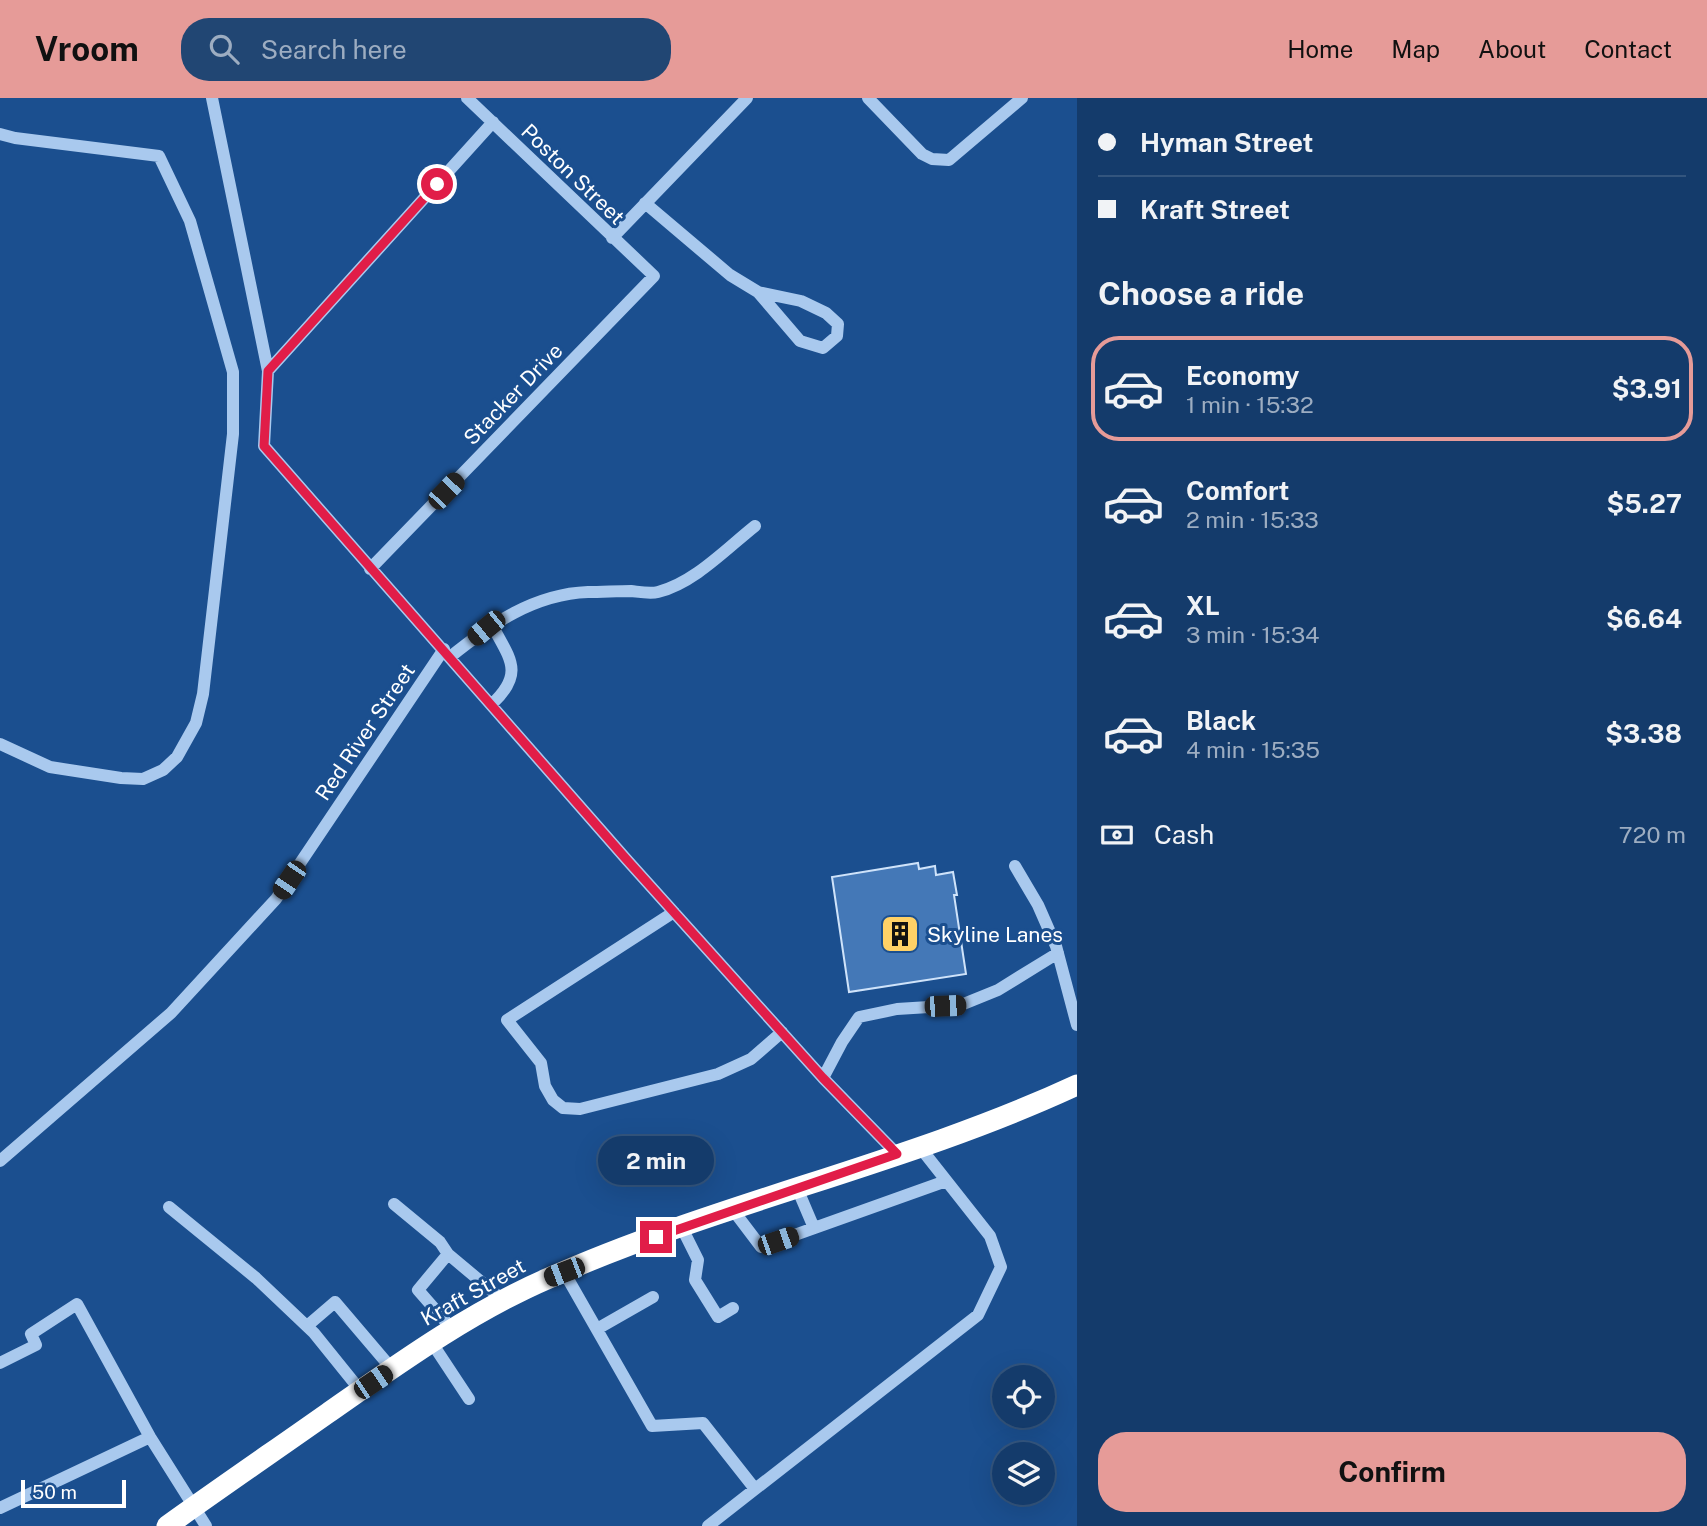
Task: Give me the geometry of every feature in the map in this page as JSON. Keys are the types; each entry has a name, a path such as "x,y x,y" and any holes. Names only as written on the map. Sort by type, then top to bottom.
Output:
{"highway":[{"name":"Kraft Street","path":"167,1526 360,1390 453,1330 504,1301 564,1272 919,1146 1077,1085"}],"street":[{"path":"212,98 268,371 264,446 674,912 823,1078 897,1154"},
{"name":"Poston Street","path":"467,98 654,276"},
{"path":"612,238 747,98"},
{"path":"868,98 922,154 932,159 949,160 1022,98"},
{"path":"268,371 493,122"},
{"path":"0,134 159,156 190,221 233,372 233,433 203,694 196,723 177,757 163,770 143,779 121,778 50,767 0,744"},
{"path":"645,203 730,275 758,292 800,341 823,348 837,336 838,324 826,313 801,301 758,292"},
{"name":"Stacker Drive","path":"370,569 654,276"},
{"name":"Red River Street","path":"0,1161 172,1013 276,899 447,653 516,611 566,593 655,593 673,587 755,526"},
{"path":"492,625 509,656 513,673 504,692 492,704"},
{"path":"1015,866 1038,905 1058,953 1077,1025"},
{"path":"674,912 507,1020 541,1063 545,1086 553,1100 563,1108 580,1109 718,1074 751,1059 782,1032"},
{"path":"823,1078 859,1017 897,1009 961,1005 998,990 1058,953"},
{"path":"708,1526 978,1315 1001,1268 990,1236 919,1146"},
{"path":"733,1210 761,1247 946,1181"},
{"path":"797,1188 814,1228"},
{"path":"394,1204 504,1301"},
{"path":"169,1207 256,1278 307,1326 360,1390"},
{"path":"682,1228 698,1260 695,1280 718,1317 733,1308"},
{"path":"448,1254 418,1290 453,1330"},
{"path":"564,1272 652,1426 704,1423 755,1489"},
{"path":"597,1329 653,1297"},
{"path":"307,1326 335,1302 392,1369"},
{"path":"0,1363 36,1345 31,1334 77,1304 150,1437 206,1526"},
{"path":"432,1343 469,1399"},
{"path":"0,1508 150,1437"}],"building":[{"name":"Skyline Lanes","path":"918,863 919,869 935,866 936,875 953,872 966,974 849,992 832,877"}],"place":[{"name":"Skyline Lanes","path":"900,934"}],"route":[{"path":"437,184 268,371 264,446 627,860 823,1078 897,1154 656,1237"}]}
